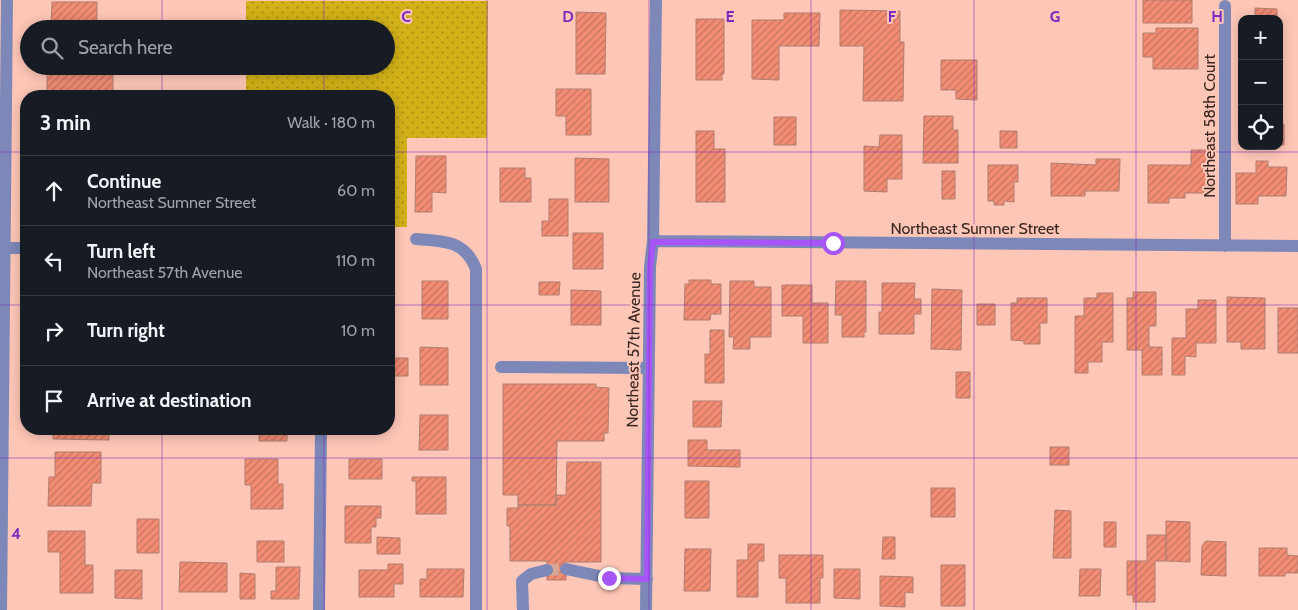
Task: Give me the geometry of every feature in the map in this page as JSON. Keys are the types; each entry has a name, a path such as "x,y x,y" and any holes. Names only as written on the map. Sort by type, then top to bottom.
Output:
{"street":[{"path":"1,610 1,412 7,0"},
{"name":"Northeast 57th Avenue","path":"646,610 650,267 653,242 656,0"},
{"name":"Northeast 58th Court","path":"1225,6 1225,246"},
{"path":"416,239 448,242 462,248 473,259 476,269 476,610"},
{"name":"Northeast Sumner Street","path":"653,242 1298,246"},
{"path":"4,248 20,248"},
{"path":"501,367 649,368"},
{"path":"320,610 321,435"},
{"path":"566,569 609,578 647,579"},
{"path":"523,610 522,581 531,574 547,570"}],"shaded area":[{"path":"246,1 488,1 487,138 407,138 407,227 395,227 395,90 246,90 246,75 395,75 395,20 246,20"}],"building":[{"path":"1143,0 1192,0 1192,23 1143,23"},
{"path":"52,2 97,2 97,20 51,20"},
{"path":"1255,8 1277,9 1277,15 1255,15"},
{"path":"840,10 900,11 900,42 904,42 903,101 863,101 864,46 840,46"},
{"path":"576,12 606,13 605,74 576,74"},
{"path":"784,13 820,13 819,46 779,46 779,80 752,79 752,20 784,20"},
{"path":"696,19 724,19 724,74 722,74 722,80 696,80"},
{"path":"1156,28 1198,28 1198,69 1153,69 1153,57 1143,57 1143,33 1156,33"},
{"path":"941,60 977,60 977,100 956,99 956,90 941,90"},
{"path":"47,75 113,75 113,90 47,90"},
{"path":"556,89 591,89 591,135 566,135 566,116 556,116"},
{"path":"924,116 953,116 953,130 958,130 958,163 923,163"},
{"path":"774,117 796,117 796,145 774,145"},
{"path":"1283,124 1284,124 1283,145"},
{"path":"696,131 714,131 714,149 725,149 725,202 696,202"},
{"path":"1000,131 1017,131 1017,148 1000,148"},
{"path":"880,135 902,135 902,179 887,179 887,192 864,191 864,146 879,147"},
{"path":"1191,150 1213,150 1213,193 1185,193 1185,198 1169,198 1169,203 1148,203 1148,165 1191,165"},
{"path":"416,156 446,156 446,193 432,192 432,212 415,212"},
{"path":"575,158 609,159 609,202 575,202"},
{"path":"1096,159 1120,159 1119,191 1085,191 1085,196 1051,196 1051,163 1096,165"},
{"path":"1256,161 1268,161 1268,167 1287,167 1286,196 1258,196 1258,204 1236,204 1236,173 1256,173"},
{"path":"988,165 1018,165 1018,182 1014,182 1014,202 1004,201 1004,205 994,205 994,201 988,201"},
{"path":"500,168 525,168 525,178 531,178 531,202 500,202"},
{"path":"942,171 955,171 955,199 942,199"},
{"path":"549,199 568,199 568,236 542,236 542,221 549,221"},
{"path":"573,233 603,233 603,269 573,269"},
{"path":"689,280 711,280 711,284 721,284 721,314 711,314 710,320 684,320 685,284 689,284"},
{"path":"422,281 448,281 448,319 422,319"},
{"path":"730,281 754,281 754,287 771,287 771,337 750,337 750,349 733,349 734,337 729,337"},
{"path":"836,281 866,281 866,332 864,332 864,337 842,337 842,315 835,315"},
{"path":"539,282 560,282 559,295 539,295"},
{"path":"882,283 915,283 914,299 921,299 921,314 914,314 914,334 879,334 879,312 882,312"},
{"path":"782,285 812,285 812,303 828,303 828,343 803,343 803,316 782,316"},
{"path":"932,289 962,290 961,350 931,349"},
{"path":"571,290 601,291 601,325 571,325"},
{"path":"1133,292 1156,292 1156,326 1149,326 1149,347 1162,347 1162,375 1142,375 1142,350 1127,350 1127,298 1133,298"},
{"path":"1097,293 1113,293 1113,342 1102,342 1102,362 1088,362 1088,373 1075,373 1075,316 1084,316 1084,298 1097,298"},
{"path":"1227,297 1265,298 1265,349 1241,349 1241,342 1227,342"},
{"path":"1017,298 1047,298 1047,323 1040,323 1040,344 1024,344 1024,341 1011,340 1011,303 1017,303"},
{"path":"1198,300 1216,300 1216,343 1196,343 1196,357 1185,356 1185,375 1172,375 1172,338 1186,338 1186,309 1198,309"},
{"path":"977,304 995,304 995,325 977,325"},
{"path":"1278,308 1298,308 1298,353 1278,353"},
{"path":"710,330 724,330 724,383 705,383 705,354 710,354"},
{"path":"420,347 448,348 448,385 420,385"},
{"path":"395,358 408,358 408,376 395,376"},
{"path":"956,372 970,372 970,398 956,398"},
{"path":"503,384 596,384 596,387 609,388 608,433 604,433 604,441 557,441 556,505 518,505 518,495 503,495"},
{"path":"693,401 722,401 721,427 693,427"},
{"path":"420,415 448,415 448,450 419,450"},
{"path":"53,435 109,435 109,440 53,439"},
{"path":"259,435 287,435 287,441 259,441"},
{"path":"688,440 707,440 707,450 740,450 740,467 688,466"},
{"path":"1050,447 1069,447 1069,465 1050,465"},
{"path":"55,452 101,452 101,483 92,483 91,506 48,506 49,477 55,477"},
{"path":"245,459 278,459 278,484 283,484 283,509 251,509 251,485 245,485"},
{"path":"349,459 382,459 382,479 349,479"},
{"path":"567,462 601,462 601,562 566,562 566,580 547,580 547,561 510,561 510,526 507,526 507,508 518,508 518,505 556,505 556,495 566,495"},
{"path":"412,477 446,477 446,514 416,514 416,481 412,481"},
{"path":"685,481 709,481 709,518 685,518"},
{"path":"931,488 955,488 955,517 931,517"},
{"path":"345,506 381,506 381,518 376,518 376,527 371,527 371,543 345,543"},
{"path":"1055,510 1071,511 1071,558 1053,558"},
{"path":"137,519 159,519 159,553 137,553"},
{"path":"1166,521 1190,522 1190,562 1166,561"},
{"path":"1104,522 1116,522 1116,547 1104,547"},
{"path":"48,531 85,531 85,565 93,565 93,593 60,593 60,552 48,552"},
{"path":"1147,535 1166,535 1166,561 1155,561 1155,602 1133,602 1133,595 1127,595 1127,561 1147,561"},
{"path":"377,537 400,538 400,554 377,554"},
{"path":"883,537 895,537 895,559 882,559"},
{"path":"257,541 284,541 284,562 257,562"},
{"path":"1206,541 1226,542 1226,576 1201,575 1202,546"},
{"path":"748,544 764,544 764,561 758,561 758,597 737,597 737,560 748,560"},
{"path":"1259,548 1287,548 1287,555 1298,556 1298,573 1285,573 1285,576 1259,576"},
{"path":"685,549 711,549 710,591 684,591"},
{"path":"779,555 823,555 823,578 820,578 820,603 786,603 786,578 779,578"},
{"path":"180,562 227,563 227,592 179,592"},
{"path":"388,564 403,564 403,584 394,584 394,597 359,597 359,570 388,570"},
{"path":"941,565 965,565 965,606 941,606"},
{"path":"276,567 300,567 299,599 271,599 271,591 276,591"},
{"path":"427,569 464,569 463,597 420,597 420,579 427,579"},
{"path":"834,569 860,569 860,599 834,598"},
{"path":"1080,569 1101,569 1100,596 1079,596"},
{"path":"115,570 142,570 142,599 115,598"},
{"path":"240,573 255,574 255,599 240,599"},
{"path":"880,576 913,577 913,593 905,592 905,607 880,606"}],"tunnel":[{"path":"547,570 566,569"}],"route":[{"path":"609,578 647,579 650,267 653,242 833,243"}]}
